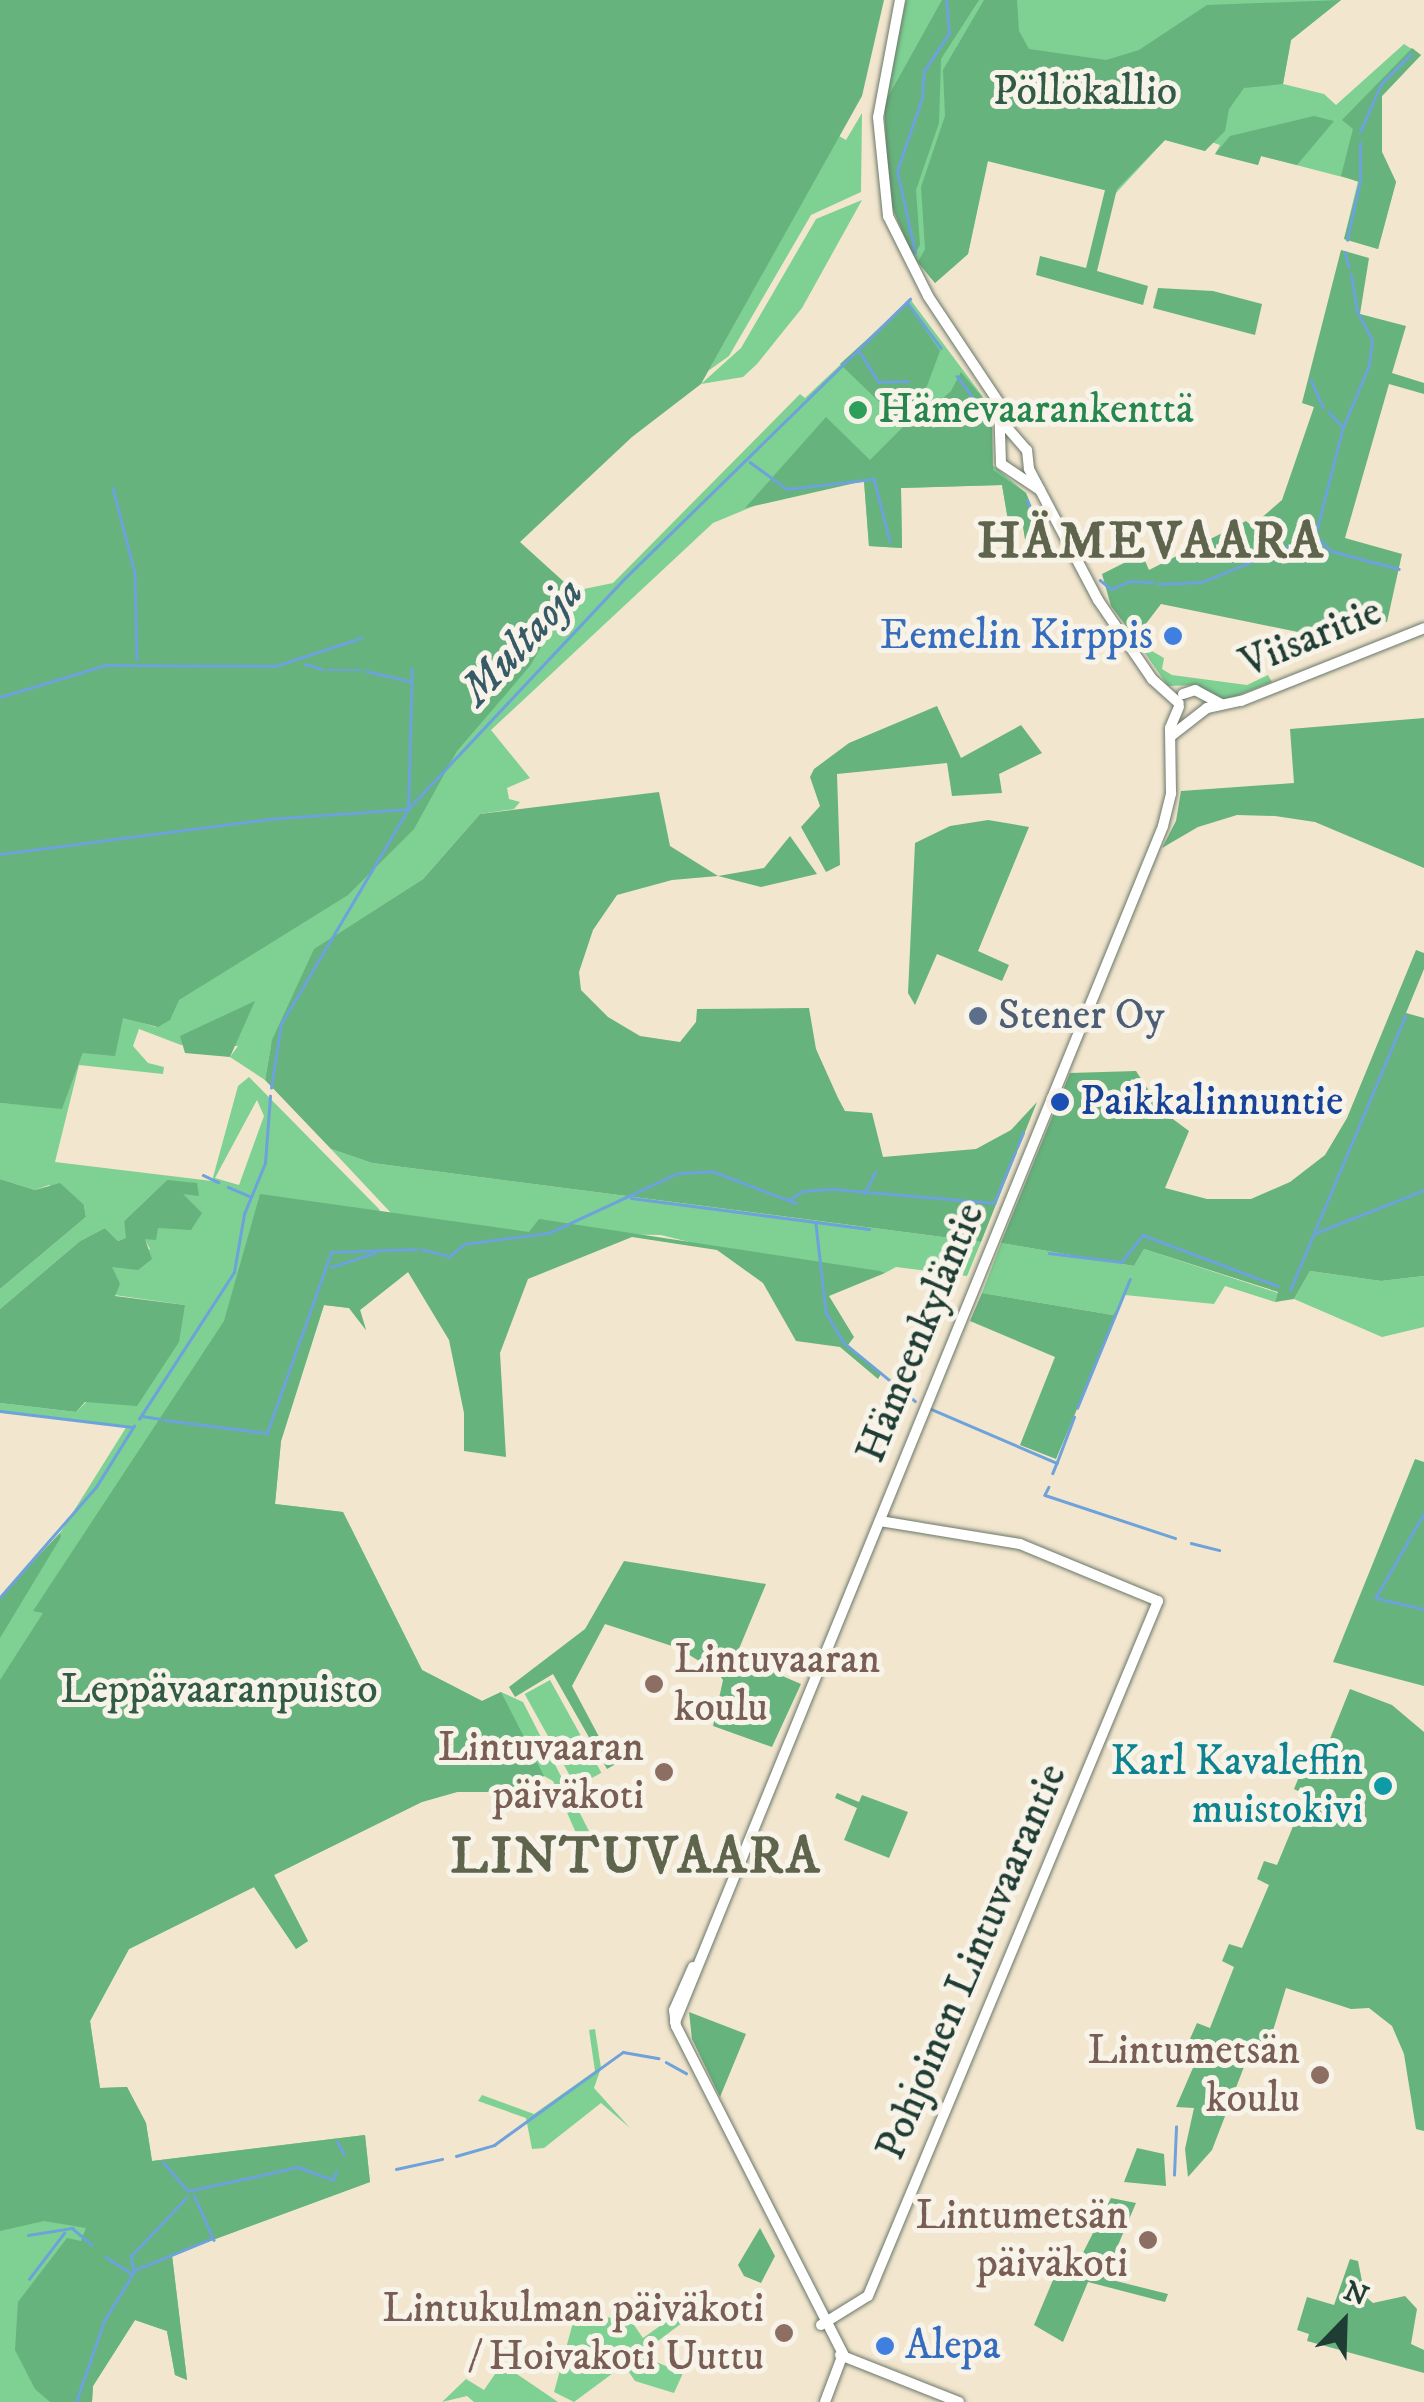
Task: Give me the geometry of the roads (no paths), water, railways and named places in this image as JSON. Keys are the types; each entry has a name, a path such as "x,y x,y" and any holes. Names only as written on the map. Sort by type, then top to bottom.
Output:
{"street":[{"path":"900,0 878,116 888,216 910,266 999,403 1003,423 999,459 1040,490"},
{"path":"1003,423 1027,450 1027,461 1040,490 1098,600 1162,687 1194,717 1170,737"},
{"path":"1001,448 1016,441"},
{"path":"1011,470 1027,461"},
{"name":"Viisaritie","path":"1194,717 1205,704 1222,704 1424,628"},
{"path":"1180,701 1195,690 1205,704"},
{"name":"Hämeenkyläntie","path":"823,2323 676,2022 1163,826 1172,793 1170,737 1180,701"},
{"name":"Pohjoinen Lintuvaarantie","path":"823,2323 868,2296 1158,1601 1020,1544 880,1521"},
{"path":"823,2323 840,2359 826,2402"},
{"path":"840,2359 864,2361 959,2402"}],"waterway":[{"name":"Multaoja","path":"915,253 897,171 922,98 924,71 949,33 946,0"},
{"path":"1360,132 1381,84 1411,54"},
{"path":"1347,240 1360,181 1360,143"},
{"path":"1345,252 1349,267"},
{"path":"1158,584 1202,582 1315,536 1343,427 1369,365 1372,340 1357,312 1351,274"},
{"name":"Multaoja","path":"271,1088 281,1024 408,809 622,581 910,299"},
{"path":"907,302 941,348"},
{"path":"858,349 879,382 908,381"},
{"path":"957,376 987,416"},
{"path":"1311,380 1323,407"},
{"path":"1329,412 1342,426"},
{"path":"750,462 787,489 874,479 890,541"},
{"path":"113,488 135,573 137,659"},
{"path":"1027,500 1046,540"},
{"path":"1317,537 1331,551 1399,569"},
{"path":"1100,580 1111,589 1131,581 1153,582"},
{"path":"0,697 106,665 275,666 361,638"},
{"path":"305,664 322,669"},
{"path":"0,854 268,819 408,809 412,669"},
{"path":"327,670 361,670"},
{"path":"366,671 409,681"},
{"path":"1290,1290 1405,1016"},
{"name":"Multaoja","path":"139,1419 234,1272 244,1214 265,1163 270,1096"},
{"path":"1017,1147 1023,1133"},
{"path":"790,1199 803,1191 834,1189 994,1203 1015,1152"},
{"path":"421,1249 450,1256 464,1244 549,1233 678,1173 712,1171 796,1203"},
{"path":"864,1194 875,1172"},
{"path":"203,1175 218,1182"},
{"path":"228,1187 249,1196"},
{"path":"1316,1233 1424,1190"},
{"path":"631,1198 869,1229"},
{"path":"816,1224 826,1312 843,1342 915,1401"},
{"path":"1049,1253 1121,1262 1143,1235 1278,1286"},
{"path":"165,1420 267,1433 331,1252 416,1249"},
{"path":"331,1267 375,1253"},
{"path":"1077,1408 1130,1279"},
{"path":"931,1409 1057,1463 1053,1473"},
{"path":"0,1411 132,1427"},
{"path":"142,1416 161,1419"},
{"path":"1057,1462 1074,1417"},
{"name":"Multaoja","path":"0,1597 96,1487 134,1426"},
{"path":"1049,1487 1045,1495 1175,1538"},
{"path":"1424,1514 1376,1598 1424,1609"},
{"path":"1191,1543 1219,1550"},
{"path":"456,2156 494,2145 623,2052 658,2058"},
{"path":"666,2062 686,2073"},
{"path":"1174,2175 1176,2127"},
{"path":"337,2141 344,2154"},
{"path":"396,2169 442,2159"},
{"path":"163,2162 188,2191 298,2167 333,2180 336,2172"},
{"path":"194,2195 214,2240"},
{"path":"133,2271 131,2256 187,2197"},
{"path":"28,2235 72,2228 92,2245"},
{"path":"29,2279 64,2233"},
{"path":"76,2402 104,2321 135,2270 213,2238"},
{"path":"106,2257 132,2274"}],"place":[{"name":"Hämevaarankenttä","path":"858,410"},
{"name":"Eemelin Kirppis","path":"1173,636"},
{"name":"Stener Oy","path":"978,1016"},
{"name":"Paikkalinnuntie","path":"1060,1102"},
{"name":"Lintuvaaran koulu","path":"654,1684"},
{"name":"Lintuvaaran päiväkoti","path":"664,1772"},
{"name":"Karl Kavaleffin muistokivi","path":"1383,1786"},
{"name":"Lintumetsän koulu","path":"1320,2075"},
{"name":"Lintumetsän päiväkoti","path":"1148,2240"},
{"name":"Lintukulman päiväkoti / Hoivakoti Uuttu","path":"784,2333"},
{"name":"Alepa","path":"885,2346"}],"district":[{"name":"HÄMEVAARA","path":"1151,543"},
{"name":"LINTUVAARA","path":"636,1858"}],"park label":[{"name":"Pöllökallio","path":"1085,92"},
{"name":"Leppävaaranpuisto","path":"219,1690"}]}
